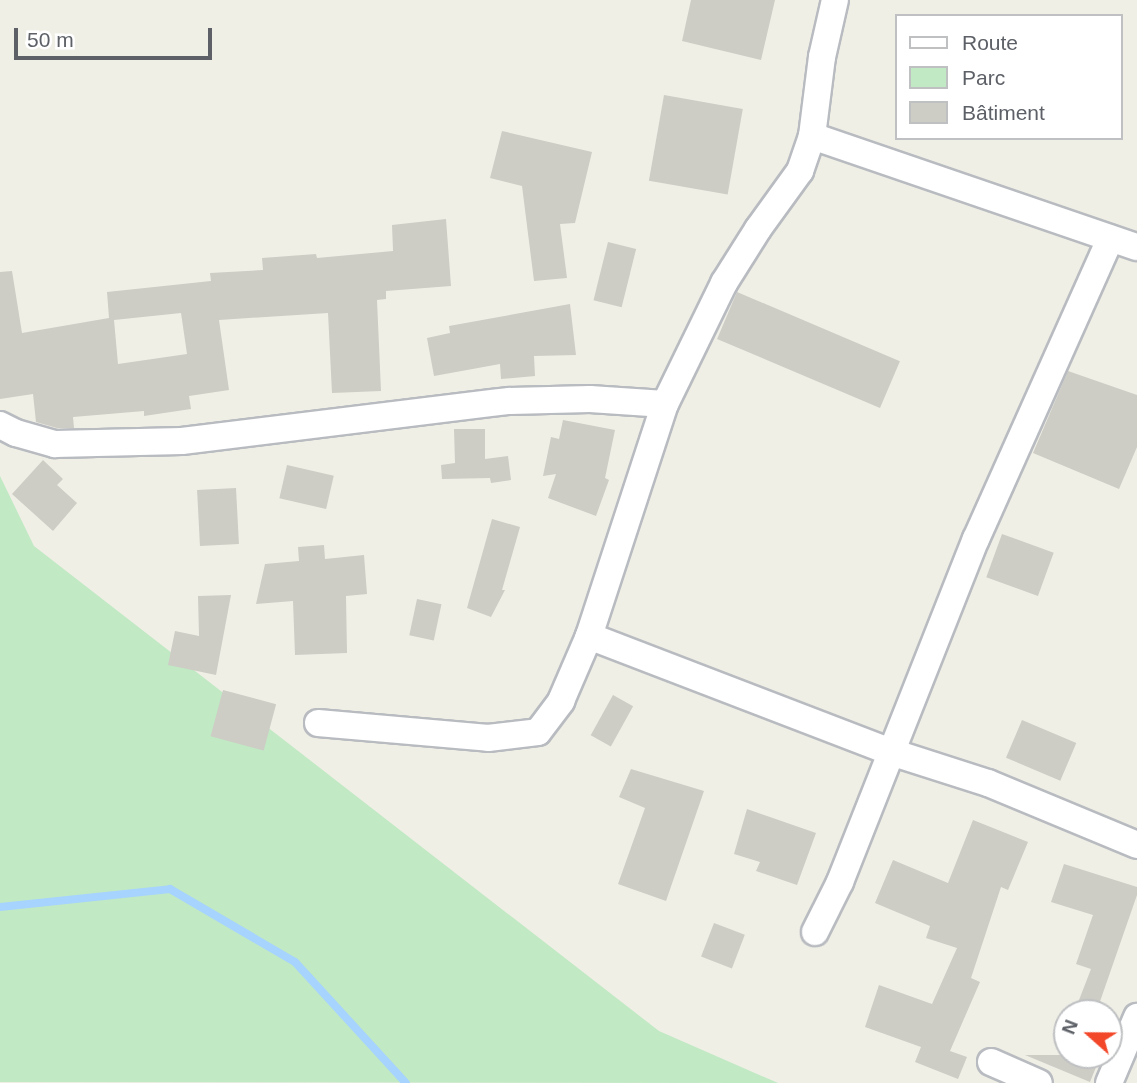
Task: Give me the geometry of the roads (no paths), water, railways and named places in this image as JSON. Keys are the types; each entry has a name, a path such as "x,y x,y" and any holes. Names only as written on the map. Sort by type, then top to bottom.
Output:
{"street":[{"path":"318,723 488,738 538,732 561,701 589,636 665,404 724,283 758,229 800,171 812,136 822,57 835,0"},
{"path":"812,136 1137,247"},
{"path":"815,932 840,882 976,539 1110,239"},
{"path":"0,425 16,433 55,444 182,440 510,401 590,399 665,404"},
{"path":"589,636 891,752 988,783 1137,845"},
{"path":"1109,1083 1137,1017"},
{"path":"991,1062 1039,1083"}],"waterway":[{"path":"0,907 170,889 295,962 406,1083"}]}
